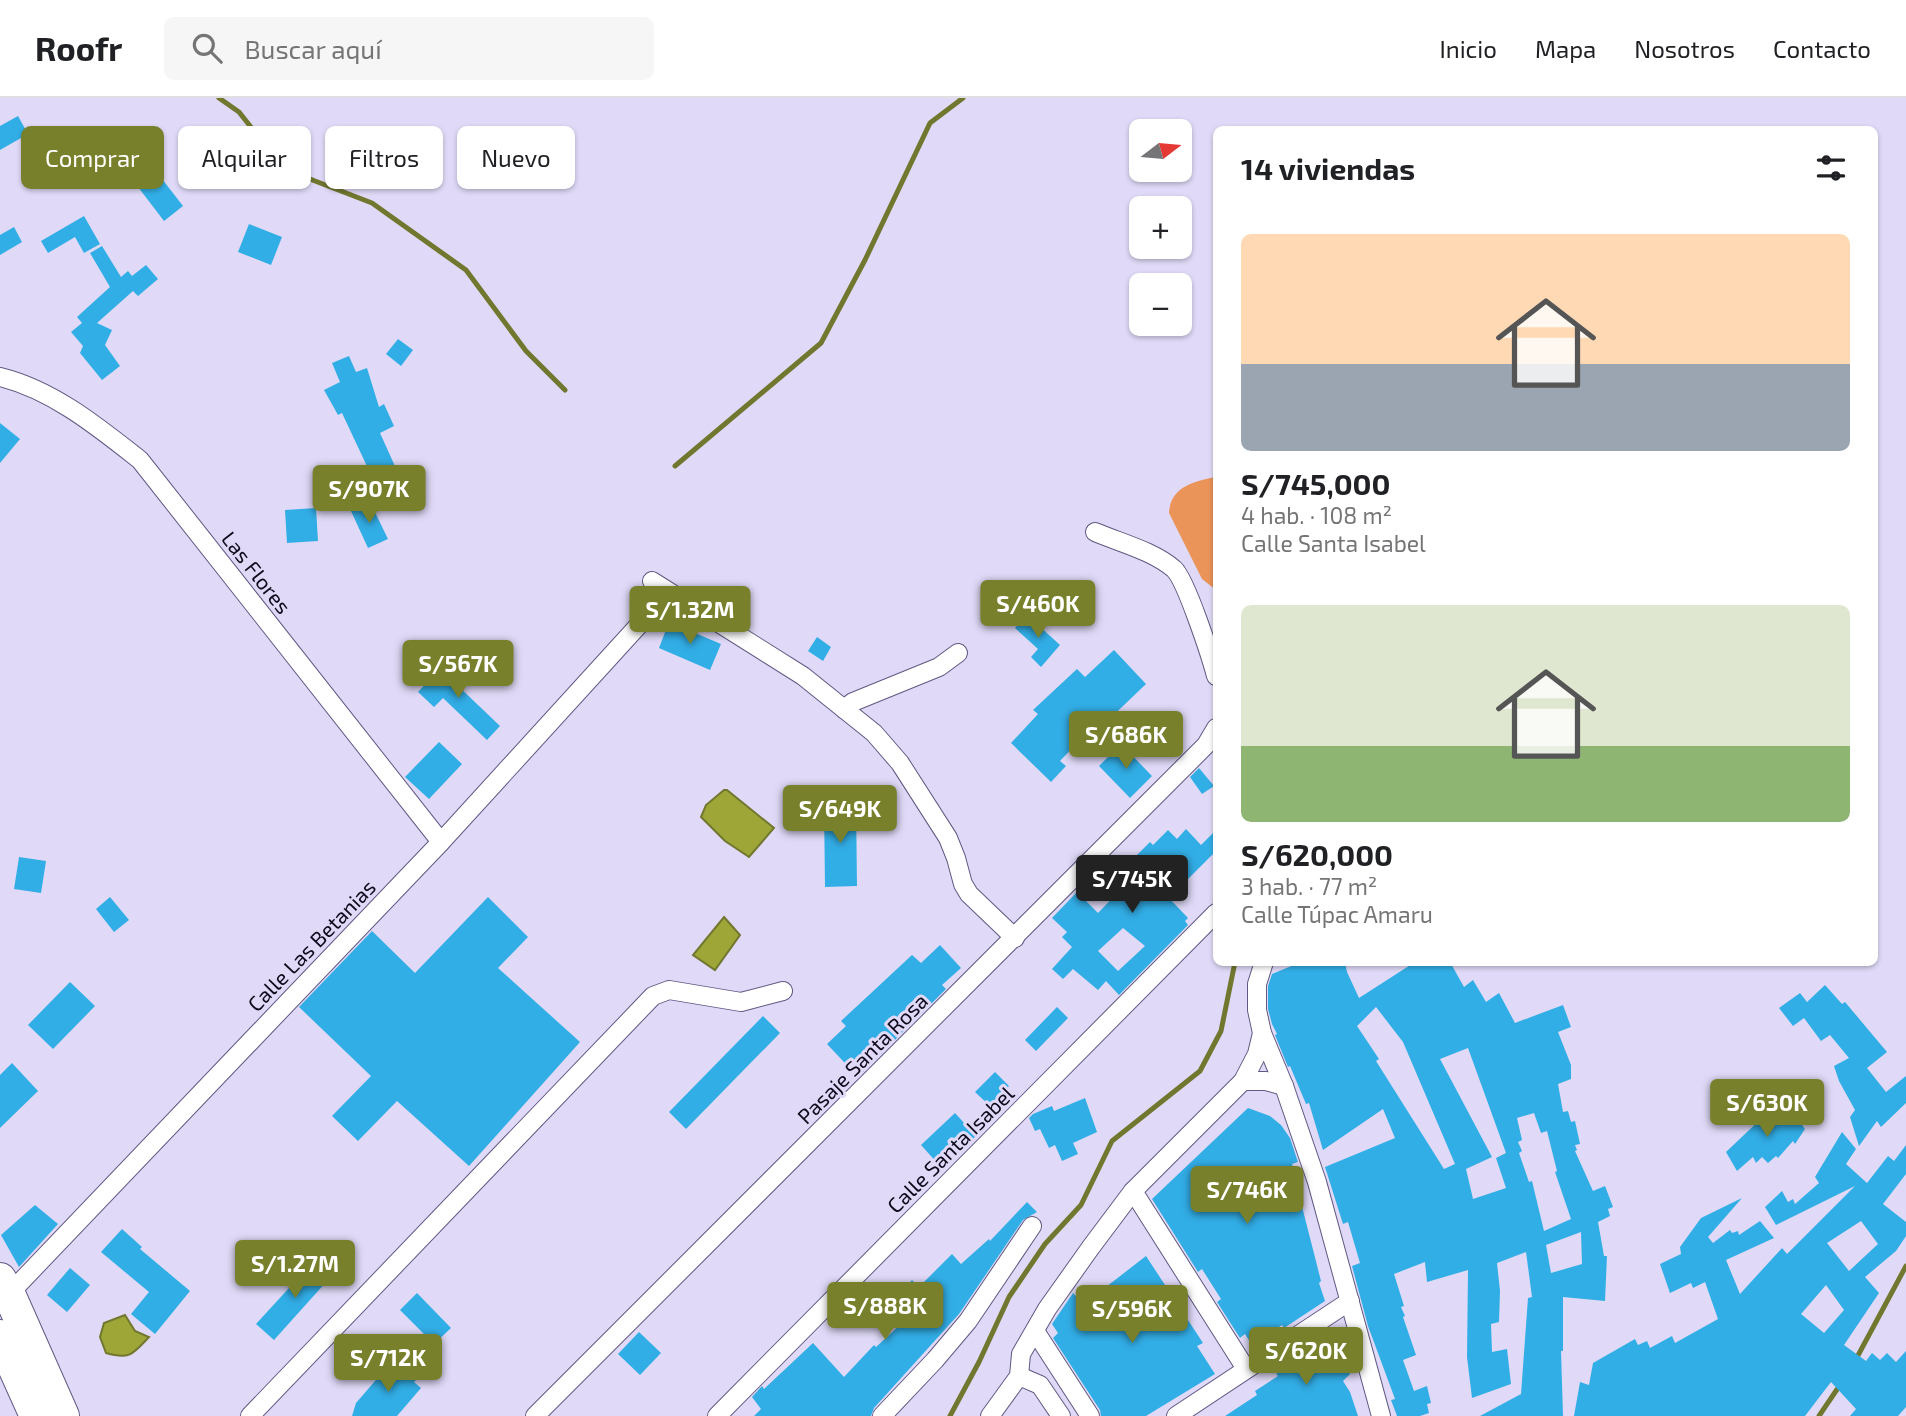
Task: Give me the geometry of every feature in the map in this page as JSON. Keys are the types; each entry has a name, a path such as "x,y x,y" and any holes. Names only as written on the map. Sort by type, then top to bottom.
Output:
{"highway":[{"path":"3,1290 63,1416"},
{"path":"0,1336 36,1416"}],"street":[{"name":"Las Flores","path":"0,377 20,382 84,416 140,460 441,842"},
{"path":"1095,532 1158,558 1180,575 1213,663"},
{"path":"652,582 803,676 874,733 900,764 948,838 963,884 969,894 1015,938"},
{"name":"Calle Las Betanias","path":"3,1290 441,842 648,615"},
{"path":"844,709 853,702 946,664 958,653"},
{"name":"Pasaje Santa Rosa","path":"536,1416 1015,938 1211,749"},
{"name":"Calle Santa Isabel","path":"717,1416 1213,916"},
{"path":"1263,966 1257,984 1256,1010 1262,1033 1284,1086 1317,1182 1381,1416"},
{"path":"250,1416 653,996 669,990 741,1002 783,991"},
{"path":"990,1416 1019,1376 1021,1354 1062,1288 1133,1191 1243,1081 1257,1054 1262,1033"},
{"path":"1243,1081 1284,1086"},
{"path":"1133,1191 1246,1369"},
{"path":"882,1416 968,1321 1032,1226"},
{"path":"1176,1416 1350,1301"},
{"path":"1035,1331 1090,1416"},
{"path":"1019,1376 1045,1385 1055,1381 1059,1368"},
{"path":"1040,1385 1061,1416"}],"shaded area":[{"path":"1213,478 1213,588 1202,579 1169,513 1170,504 1179,491"},
{"path":"724,790 774,828 749,857 725,841 701,817 706,805"},
{"path":"1113,871 1118,877 1113,891 1103,898 1097,896 1090,886 1094,876"},
{"path":"724,917 740,935 715,970 693,955"},
{"path":"125,1315 135,1331 149,1337 130,1354 121,1356 106,1353 100,1337 104,1323"}],"building":[{"path":"18,116 24,126 21,126 21,138 0,150 0,126"},
{"path":"164,182 183,206 164,221 140,189 164,189"},
{"path":"84,216 100,244 84,253 75,237 48,253 41,241"},
{"path":"249,224 282,237 271,265 238,252"},
{"path":"14,227 22,242 0,255 0,235"},
{"path":"102,246 121,277 128,271 132,276 146,265 158,279 138,296 133,291 97,323 112,330 105,345 120,366 102,380 80,353 83,346 71,332 82,323 77,317 110,287 90,253"},
{"path":"398,339 413,350 401,366 386,354"},
{"path":"349,356 356,372 367,368 379,407 384,404 394,426 380,433 403,484 380,494 342,413 338,415 324,390 340,382 332,363"},
{"path":"0,423 20,439 0,463"},
{"path":"370,502 388,539 368,548 351,511"},
{"path":"316,508 318,541 287,543 285,510"},
{"path":"1027,615 1060,645 1041,667 1031,657 1038,649 1015,628"},
{"path":"669,622 721,644 710,670 659,648"},
{"path":"817,637 831,647 823,661 808,651"},
{"path":"1114,650 1146,684 1100,728 1096,723 1060,761 1066,766 1051,782 1011,743 1038,714 1033,710 1077,669 1085,677"},
{"path":"445,663 461,679 456,684 500,726 487,740 443,698 434,707 418,692"},
{"path":"439,742 462,764 429,799 405,777"},
{"path":"1121,744 1152,776 1130,798 1099,766"},
{"path":"1199,768 1213,787 1202,794 1190,777"},
{"path":"824,804 856,804 857,886 825,887"},
{"path":"1186,829 1201,845 1213,833 1213,854 1169,898 1188,918 1185,921 1188,925 1119,995 1106,981 1098,990 1073,969 1063,979 1052,969 1072,947 1062,937 1067,932 1052,918 1077,892 1098,913 1128,882 1119,873 1150,842 1153,845 1168,830 1177,839","holes":["1123,928 1145,946 1118,971 1098,951"]},
{"path":"19,857 46,861 41,893 14,889"},
{"path":"110,897 129,920 114,932 96,909"},
{"path":"488,897 528,937 498,968 580,1042 469,1166 397,1101 358,1141 332,1116 371,1076 299,1007 372,931 415,973"},
{"path":"940,945 961,968 942,985 946,989 858,1077 827,1044 846,1026 841,1021 912,955 921,963"},
{"path":"1291,966 1346,966 1359,998 1409,966 1452,966 1464,987 1473,980 1486,1002 1499,993 1515,1023 1563,1005 1571,1027 1558,1032 1571,1065 1571,1079 1558,1084 1563,1112 1568,1111 1571,1122 1575,1121 1580,1144 1575,1145 1575,1151 1593,1191 1605,1186 1613,1207 1608,1209 1610,1216 1598,1222 1604,1256 1607,1256 1605,1301 1563,1297 1563,1416 1480,1416 1521,1394 1528,1298 1532,1297 1526,1252 1497,1263 1499,1322 1491,1324 1492,1352 1507,1349 1511,1384 1472,1398 1467,1357 1468,1270 1427,1282 1425,1262 1394,1274 1404,1306 1401,1307 1405,1316 1403,1317 1416,1355 1403,1360 1414,1391 1427,1386 1431,1403 1427,1404 1429,1413 1420,1416 1397,1416 1391,1400 1395,1399 1368,1326 1352,1266 1360,1263 1348,1222 1343,1224 1325,1167 1395,1138 1383,1109 1323,1150 1309,1103 1306,1104 1275,1035 1277,1034 1268,1009 1268,986 1272,974","holes":["1376,1007 1403,1042 1455,1164 1444,1169 1357,1026","1468,1048 1506,1153 1496,1158 1506,1188 1473,1199 1466,1169 1492,1157 1440,1059","1534,1113 1541,1133 1547,1131 1557,1171 1555,1172 1571,1219 1544,1231 1532,1181 1529,1182 1518,1142 1522,1140 1517,1118","1581,1232 1582,1264 1551,1273 1546,1245"]},
{"path":"70,982 95,1006 53,1049 28,1025"},
{"path":"1825,985 1842,1004 1845,1002 1887,1052 1867,1068 1886,1092 1906,1076 1906,1103 1881,1127 1877,1121 1859,1146 1850,1117 1855,1110 1834,1066 1849,1058 1830,1035 1821,1041 1804,1018 1793,1026 1779,1008 1800,993 1807,1002"},
{"path":"1057,1007 1068,1018 1036,1051 1025,1040"},
{"path":"763,1016 780,1033 686,1129 669,1112"},
{"path":"12,1063 38,1091 0,1128 0,1075"},
{"path":"995,1072 1009,1086 990,1106 975,1092"},
{"path":"1085,1098 1097,1132 1073,1143 1078,1154 1062,1161 1055,1145 1049,1148 1040,1129 1035,1131 1029,1118 1052,1106 1054,1111"},
{"path":"1783,1105 1791,1116 1793,1112 1805,1129 1795,1144 1793,1141 1778,1158 1776,1156 1768,1163 1762,1157 1756,1163 1753,1157 1737,1171 1726,1152 1766,1114 1772,1119"},
{"path":"1248,1108 1270,1116 1290,1138 1298,1162 1292,1164 1294,1170 1289,1173 1293,1180 1295,1179 1325,1301 1252,1345 1245,1334 1240,1338 1217,1302 1221,1299 1202,1269 1198,1272 1152,1199"},
{"path":"955,1113 976,1136 965,1146 962,1142 939,1165 921,1145"},
{"path":"1842,1132 1856,1149 1846,1164 1867,1183 1888,1156 1894,1161 1906,1145 1906,1174 1883,1204 1906,1222 1906,1236 1896,1251 1865,1277 1879,1293 1844,1345 1866,1361 1872,1353 1880,1360 1887,1353 1896,1362 1906,1351 1906,1407 1898,1416 1850,1416 1856,1409 1831,1382 1805,1416 1574,1416 1580,1382 1589,1385 1593,1363 1635,1339 1638,1345 1647,1341 1650,1348 1672,1336 1675,1343 1718,1319 1705,1282 1693,1288 1691,1283 1670,1293 1660,1264 1681,1254 1680,1247 1701,1218 1742,1198 1708,1237 1713,1243 1730,1230 1732,1233 1738,1231 1739,1235 1760,1221 1774,1238 1726,1260 1740,1294 1782,1248 1787,1254 1855,1186 1776,1225 1765,1207 1782,1191 1788,1202 1793,1199 1795,1204 1819,1183 1815,1177","holes":["1861,1221 1878,1244 1849,1271 1827,1243","1826,1285 1844,1310 1824,1333 1801,1314"]},
{"path":"1027,1202 1037,1212 1023,1220 959,1314 874,1408 871,1416 754,1416 761,1409 752,1397 813,1343 844,1377 874,1345 876,1347 900,1325 884,1309 912,1280 919,1287 952,1254 961,1264 989,1239 990,1241"},
{"path":"35,1205 58,1224 19,1267 1,1235"},
{"path":"122,1229 142,1247 140,1249 190,1291 155,1334 131,1314 149,1292 101,1252"},
{"path":"1146,1256 1203,1343 1197,1346 1215,1374 1146,1416 1101,1416 1100,1410 1053,1338 1058,1333 1052,1324 1073,1293 1084,1304"},
{"path":"322,1258 336,1271 274,1340 256,1324 300,1276 303,1279"},
{"path":"70,1268 90,1285 67,1312 47,1295"},
{"path":"417,1293 451,1328 434,1344 400,1310"},
{"path":"639,1332 661,1353 640,1375 618,1354"},
{"path":"1337,1332 1350,1374 1343,1381 1350,1392 1358,1416 1225,1416 1257,1395 1255,1391 1278,1376 1276,1374"},
{"path":"403,1364 419,1377 414,1382 421,1388 397,1416 352,1416 356,1403 388,1366 395,1373"}],"waterway":[{"path":"219,98 239,112 284,169 372,203 466,270 526,351 565,390"},
{"path":"675,466 821,343 865,260 930,123 963,98"},
{"path":"950,1416 1009,1297 1045,1244 1081,1205 1112,1141 1200,1071 1221,1031 1234,966"},
{"path":"1855,1361 1906,1266"},
{"path":"1819,1416 1840,1385"}]}
